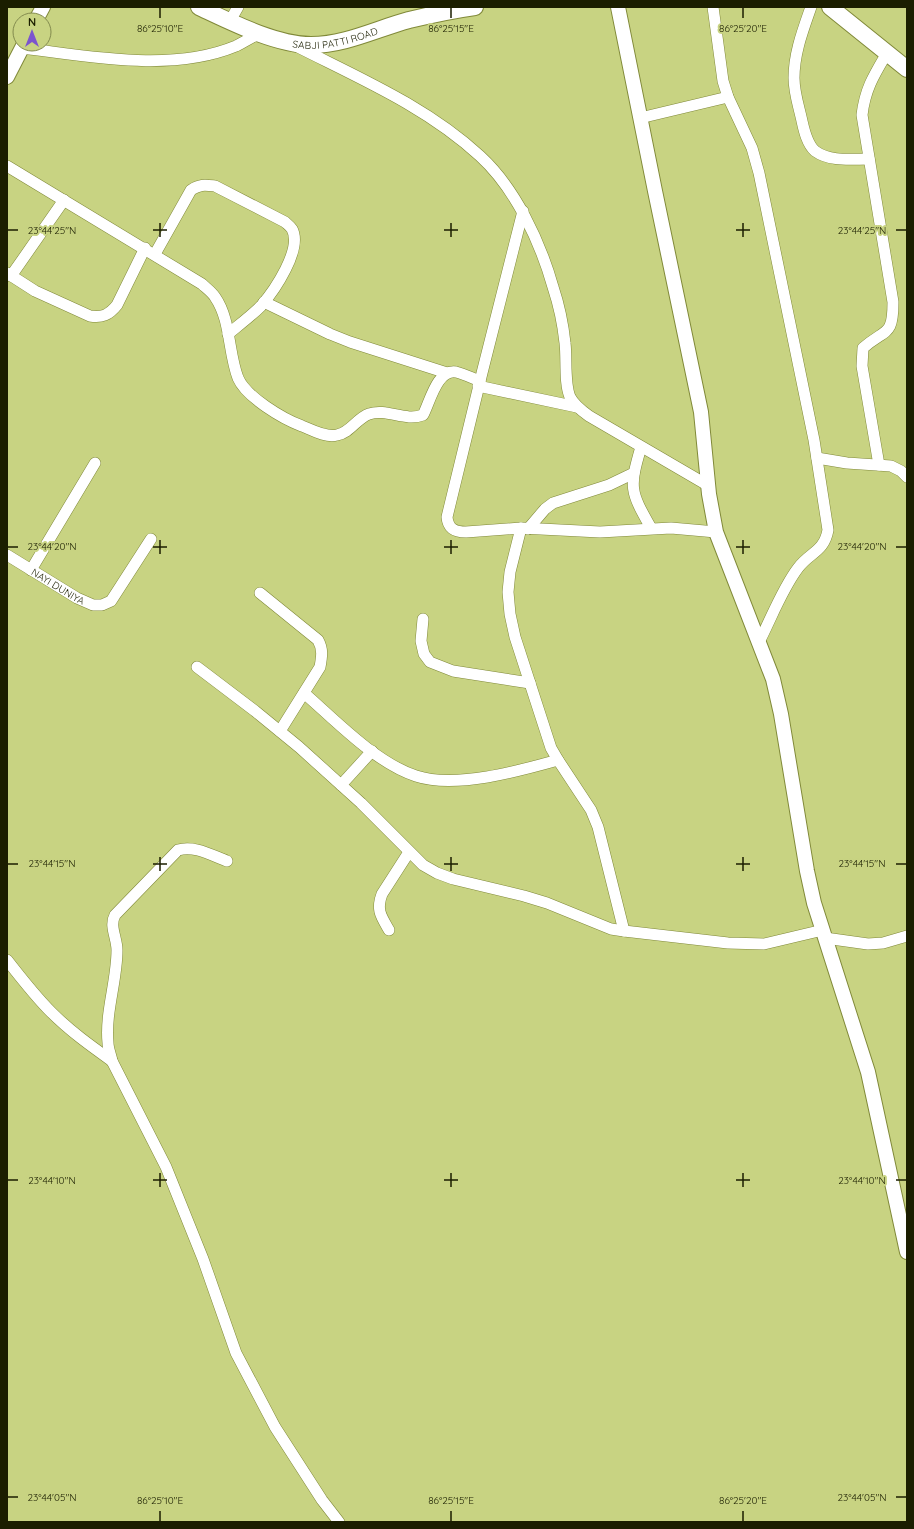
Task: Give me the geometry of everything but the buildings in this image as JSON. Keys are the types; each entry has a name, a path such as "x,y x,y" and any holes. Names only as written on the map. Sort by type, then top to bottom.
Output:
{"main road":[{"name":"SABJI PATTI ROAD","path":"199,7 260,33 288,42 311,45 336,43 408,20 475,7"},
{"path":"830,7 907,69"}],"street":[{"path":"230,21 238,7"},
{"path":"618,7 701,412 708,486 716,532 773,679 781,714 806,870 814,903 868,1072 907,1252"},
{"path":"713,7 723,81 728,97 752,148 759,173 817,458 828,530 827,538 822,547 799,568 788,585 759,642"},
{"path":"811,7 799,43 795,61 794,79 803,128 808,142 815,151 831,158 869,159"},
{"path":"52,50 106,58 181,59 217,52 237,46 260,33"},
{"path":"288,42 393,95 445,128 480,156 504,182 523,212 544,258 553,286 565,342 567,383 570,397 577,407 589,416 708,486"},
{"path":"7,77 20,52"},
{"path":"879,465 862,366 862,356 863,348 883,335 890,327 893,317 893,302 862,115 863,101 868,86 886,53"},
{"path":"640,118 728,97"},
{"path":"7,166 155,254 202,284 215,296 224,314 238,378 251,395 294,423 335,436 343,434 368,414 378,412 411,417 423,415 438,381 447,373"},
{"path":"155,254 191,190 197,186 215,186 285,222 292,228 294,237 290,256 279,282 264,302 228,334"},
{"path":"64,200 9,275 35,291 90,316 99,317 111,313 117,305 145,248"},
{"path":"523,212 447,517 451,528 457,532 524,528 600,532 671,528 716,532"},
{"path":"264,302 350,342 447,373 455,372 479,384 577,407"},
{"path":"641,447 634,473 633,489 636,502 651,528"},
{"path":"817,458 847,463 891,466 907,476"},
{"path":"31,570 95,463"},
{"path":"624,931 598,827 591,810 558,760 552,748 515,637 510,614 508,592 513,560 524,528 552,503 609,485 634,473"},
{"name":"NAYI DUNIYA","path":"7,555 77,598 93,605 102,605 111,601 151,539"},
{"path":"260,593 318,640 322,647 320,667 280,731"},
{"path":"423,619 421,641 424,654 430,662 453,671 530,683"},
{"path":"197,667 280,731 341,785 423,865 448,877 548,903 611,929 624,931 728,943 764,944 824,934 868,944 883,943 907,936"},
{"path":"304,693 372,751 416,776 432,780 450,780 491,776 527,769 558,760"},
{"path":"341,785 372,751"},
{"path":"226,861 193,849 186,848 178,850 115,914 112,923 117,940 117,951 107,1031 108,1044 112,1061 166,1167 203,1259 236,1353 275,1427 322,1500 339,1522"},
{"path":"389,930 379,908 382,894 409,852"},
{"path":"7,960 28,988 52,1013 82,1039 112,1061"}]}
